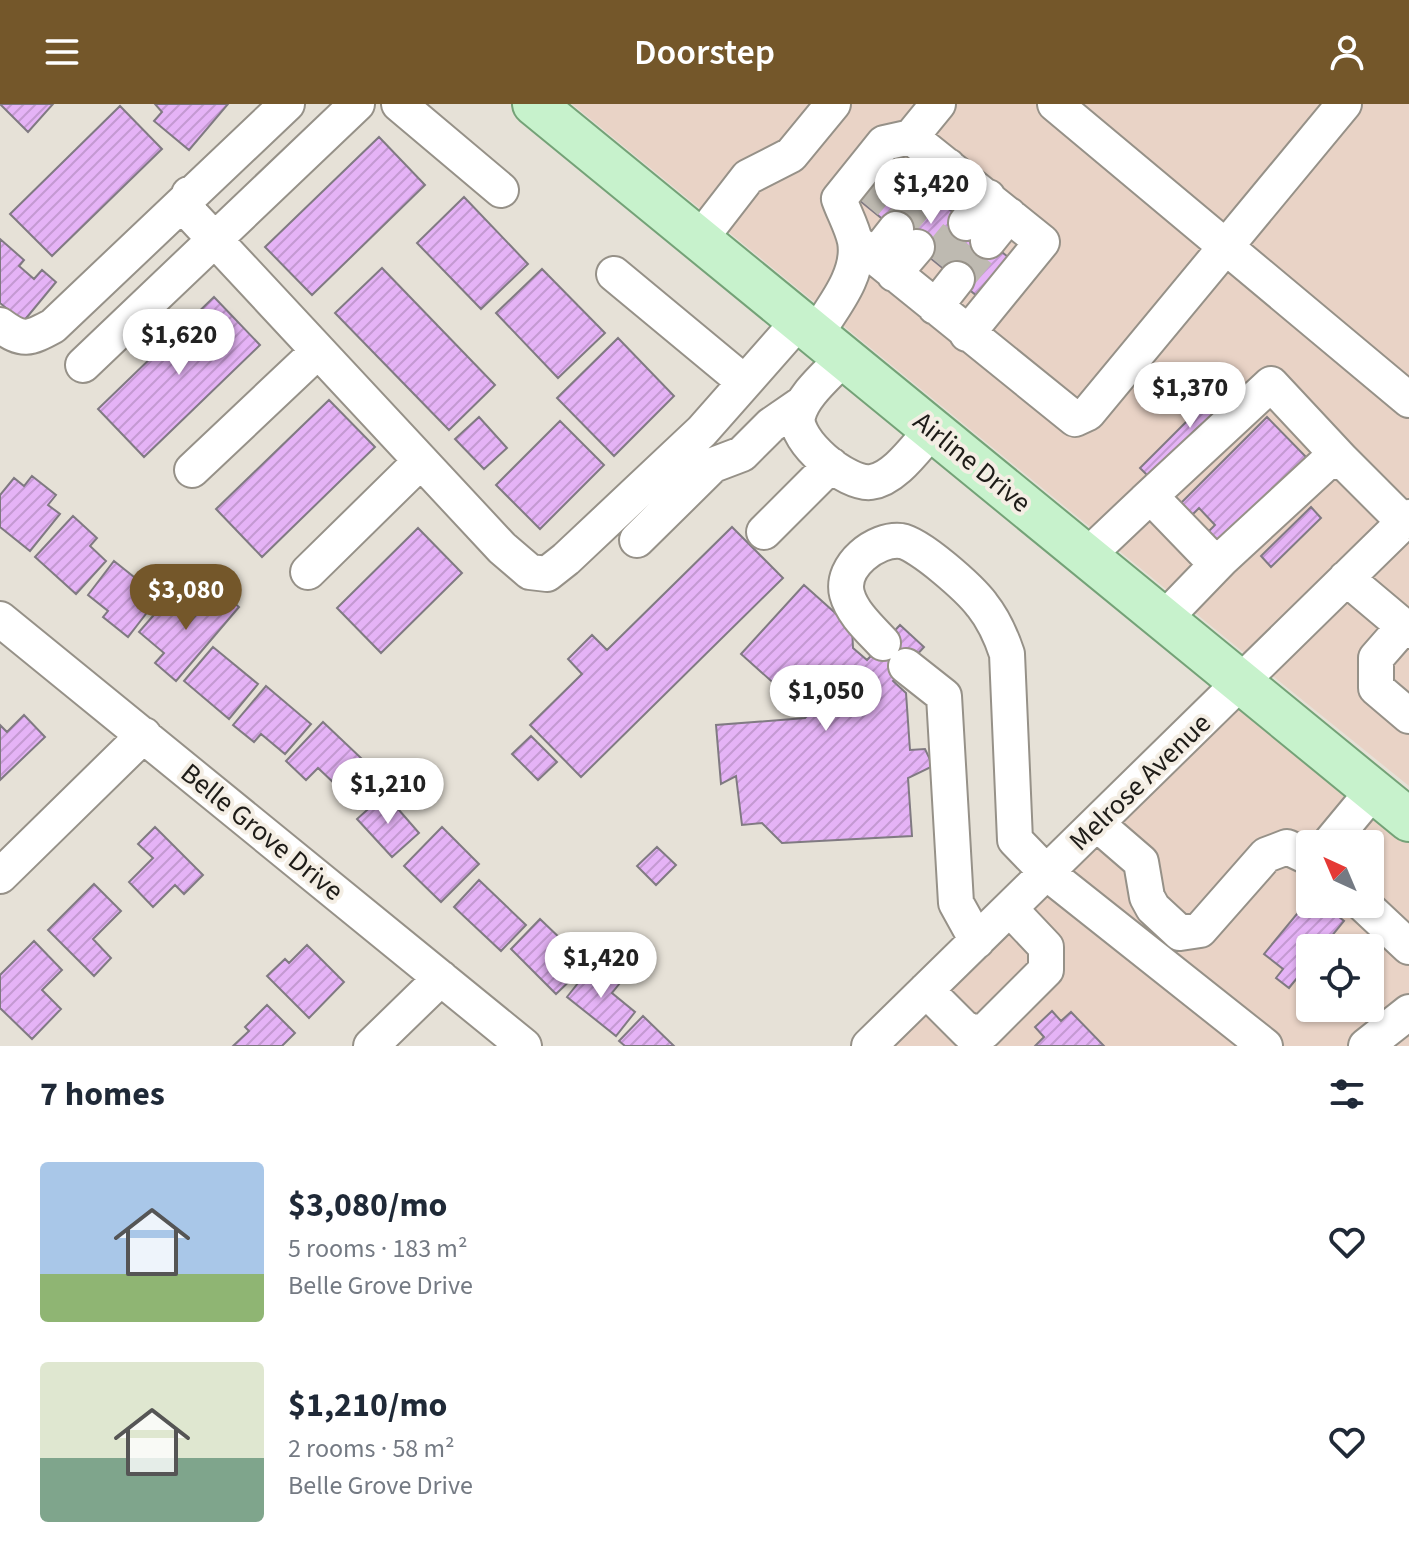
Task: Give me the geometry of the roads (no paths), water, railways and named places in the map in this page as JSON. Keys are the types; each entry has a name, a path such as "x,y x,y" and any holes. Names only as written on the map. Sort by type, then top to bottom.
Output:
{"main road":[{"name":"Airline Drive","path":"538,105 1409,820"}],"street":[{"path":"0,325 16,337 33,337 53,326 287,104"},
{"path":"83,365 357,104"},
{"path":"399,104 501,190"},
{"path":"700,239 748,177 779,164 791,155 833,104"},
{"path":"908,148 938,104"},
{"path":"1055,104 1409,400"},
{"path":"967,334 1049,248 968,203 908,148 884,143 839,199 883,257 967,334 1075,419 1088,413 1344,104"},
{"path":"189,194 189,212 502,548 530,572 547,574 702,431 743,381 819,337"},
{"path":"883,257 926,254 883,257 850,277 819,337 797,420 803,436 831,465 856,480 873,482 889,474 932,430"},
{"path":"614,274 743,381"},
{"path":"192,470 318,351"},
{"path":"1087,556 1271,384 1334,462 1407,519"},
{"path":"637,540 713,465 742,454 771,425 803,403"},
{"path":"308,572 421,461"},
{"path":"1164,619 1216,564 1334,462"},
{"path":"764,532 831,465"},
{"path":"1145,501 1159,505 1216,564"},
{"name":"Melrose Avenue","path":"888,1040 926,990 1407,519"},
{"path":"977,941 956,903 944,696 895,655 855,611 846,591 850,573 863,554 883,541 904,541 927,555 981,604 999,631 1007,654 1015,840 1047,873 1265,1046"},
{"path":"1346,578 1406,628 1376,658 1376,688 1409,716"},
{"name":"Belle Grove Drive","path":"0,619 524,1046"},
{"path":"0,876 144,735"},
{"path":"1341,830 1373,791"},
{"path":"1097,824 1141,862 1147,897 1153,908 1180,933 1200,930 1266,855 1287,847 1296,851"},
{"path":"926,990 968,1032 985,1031 1046,970 1046,947 1010,909"},
{"path":"1378,918 1409,947"},
{"path":"371,1046 441,978"},
{"path":"1366,1046 1409,1012"}],"tunnel":[{"path":"865,204 897,166"},
{"path":"896,229 927,191"},
{"path":"935,261 966,223"},
{"path":"957,279 988,241"}]}
